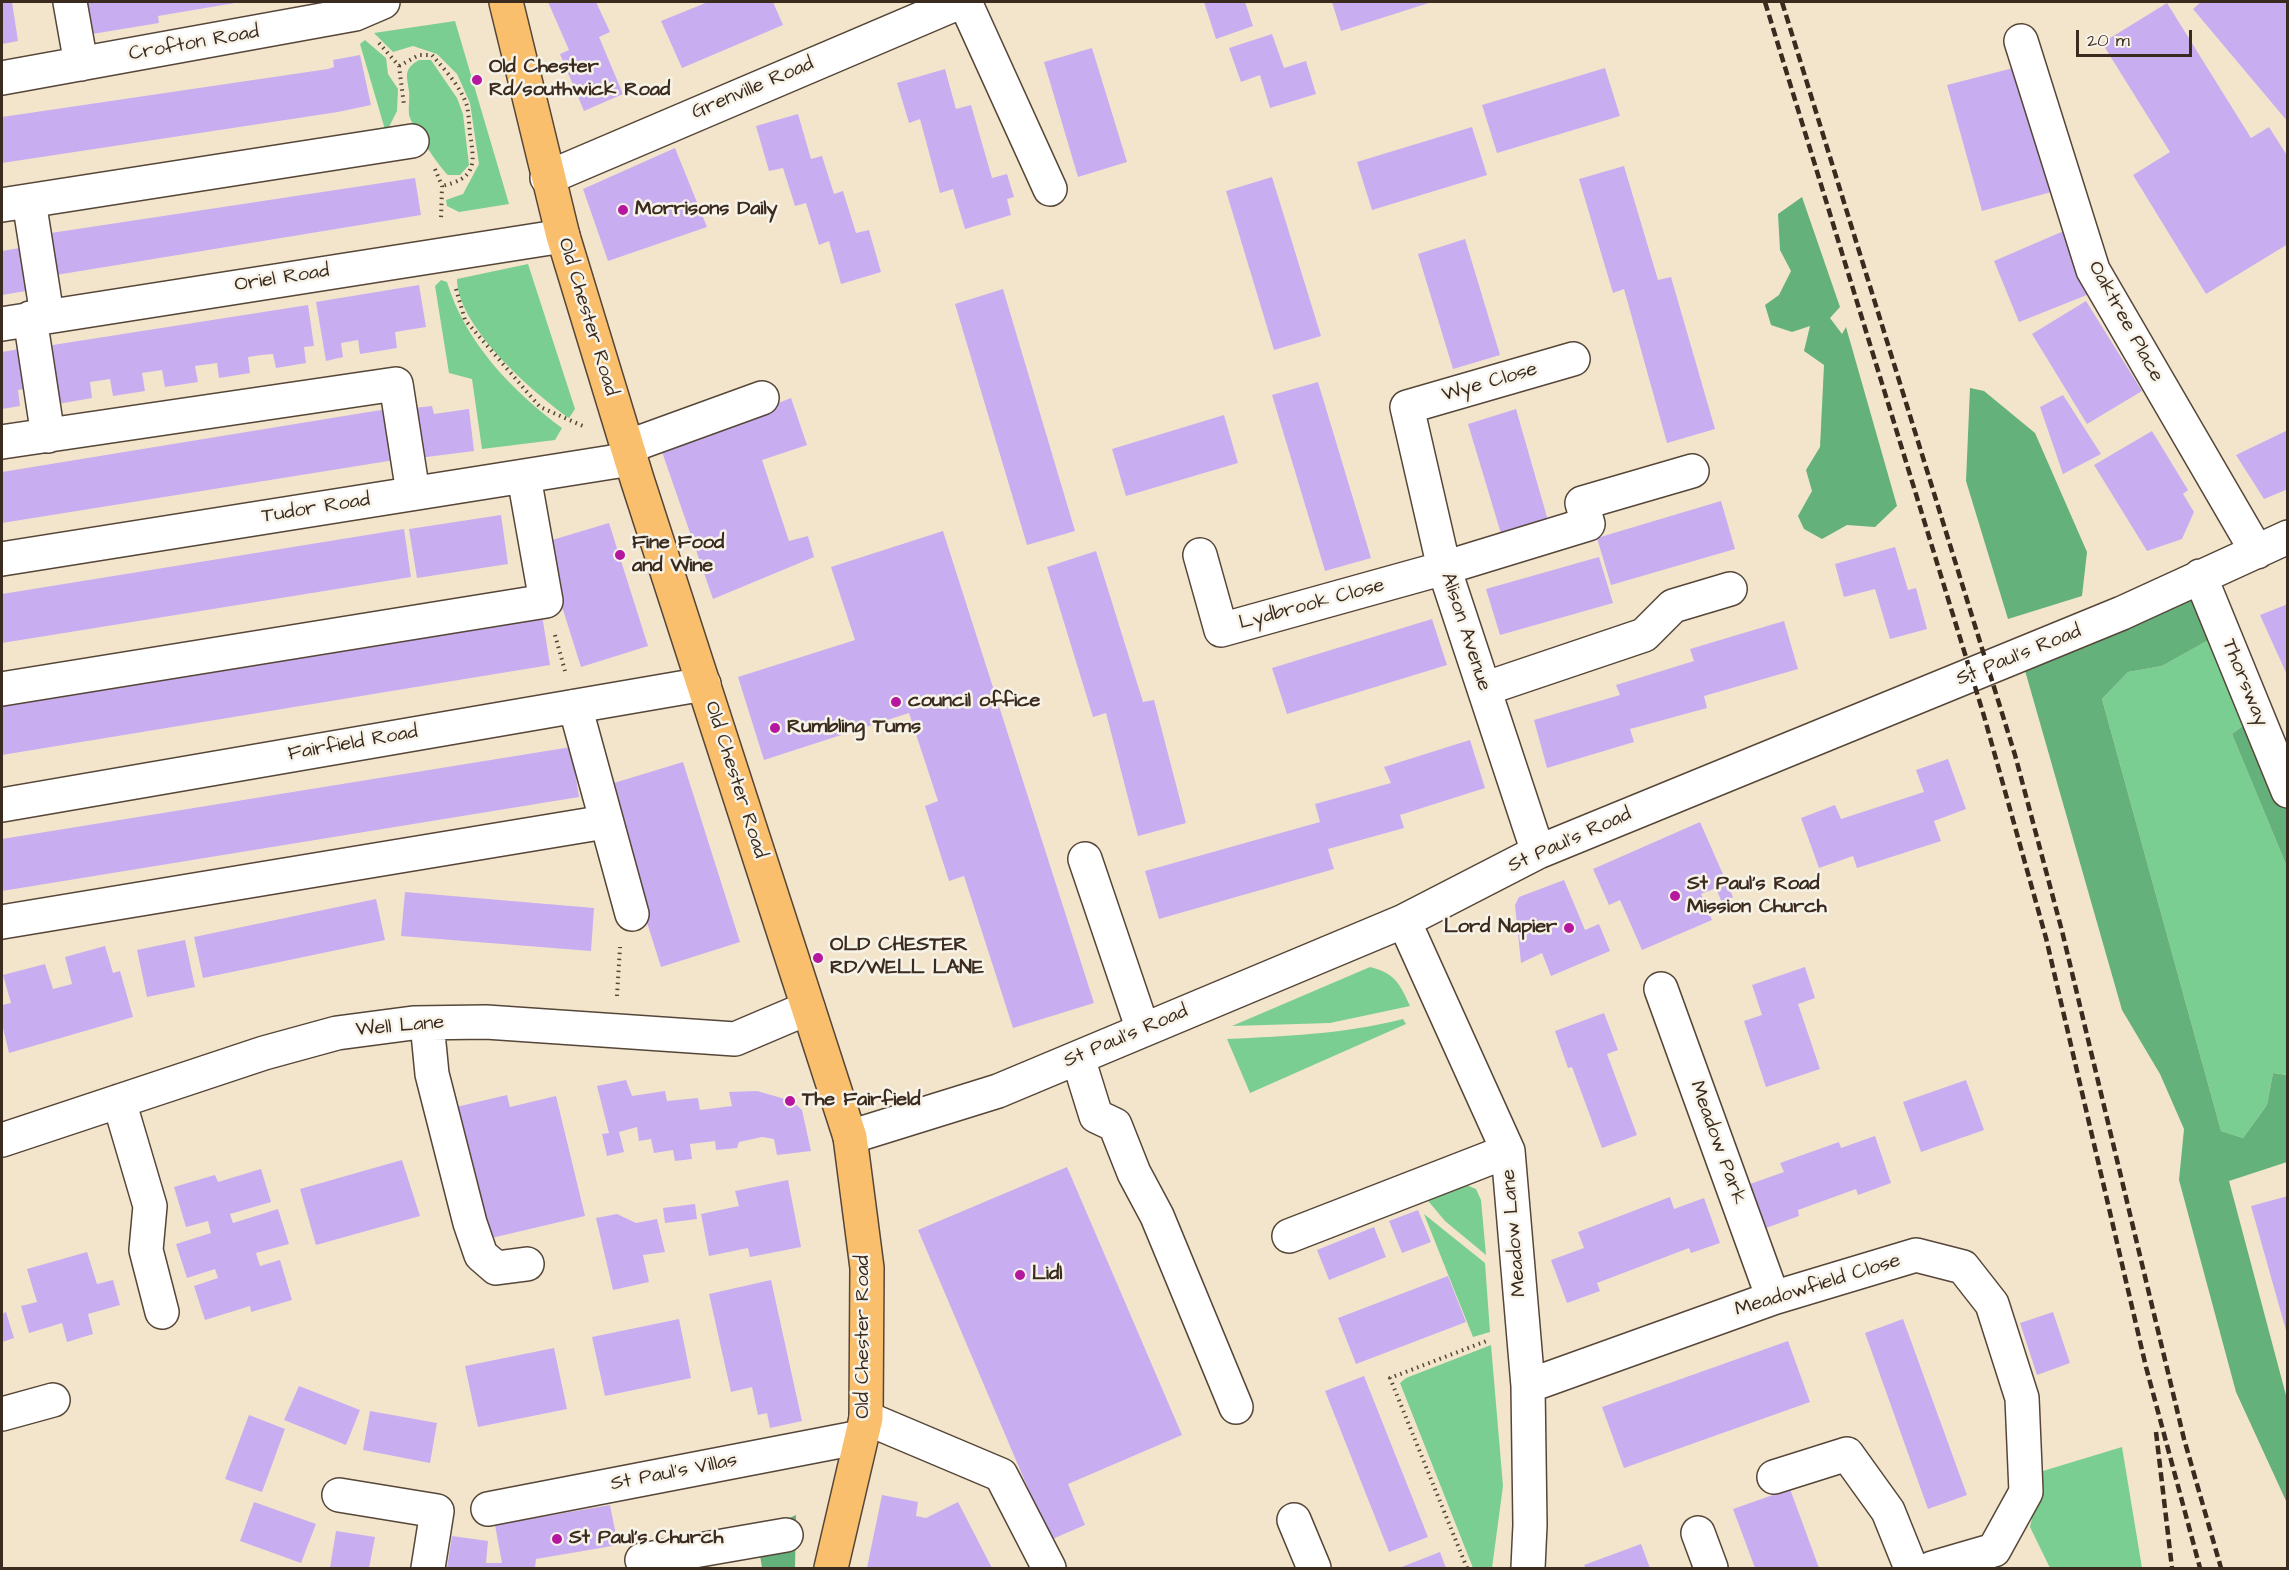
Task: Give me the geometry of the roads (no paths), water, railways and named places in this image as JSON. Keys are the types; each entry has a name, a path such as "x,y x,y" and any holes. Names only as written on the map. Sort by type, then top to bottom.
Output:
{"main road":[{"name":"Old Chester Road","path":"506,2 562,236 629,453 850,1137 867,1268 863,1427 831,1569"}],"street":[{"path":"70,2 81,64"},
{"name":"Grenville Road","path":"547,178 960,2"},
{"path":"965,2 1050,189"},
{"name":"Crofton Road","path":"2,78 369,8"},
{"name":"Oaktree Place","path":"2021,41 2093,270 2257,552"},
{"path":"48,436 26,319 15,203 412,141"},
{"name":"Oriel Road","path":"26,319 562,236"},
{"name":"Wye Close","path":"1407,407 1573,359"},
{"path":"2,442 396,384 412,493"},
{"name":"Tudor Road","path":"2,559 524,477 629,453 762,398"},
{"name":"Alison Avenue","path":"1407,407 1444,568 1538,852"},
{"path":"1444,568 1588,524 1582,503 1692,471"},
{"path":"2,689 546,601 524,477"},
{"name":"St Paul's Road","path":"850,1137 998,1091 1078,1058 1404,921 1538,852 2112,618 2288,537"},
{"name":"Lydbrook Close","path":"1200,555 1221,630 1444,568"},
{"name":"Thorsway","path":"2200,576 2288,791"},
{"path":"1484,689 1644,635 1673,606 1730,589"},
{"name":"Fairfield Road","path":"2,805 704,684"},
{"path":"575,706 632,914"},
{"path":"2,922 605,822"},
{"path":"1085,859 1143,1030"},
{"name":"Meadow Lane","path":"1404,921 1508,1151 1528,1386 1530,1525 1528,1569"},
{"name":"Meadow Park","path":"1661,988 1773,1298"},
{"name":"Well Lane","path":"2,1140 264,1053 337,1033 428,1023 486,1022 735,1039 808,1008"},
{"path":"428,1023 432,1074 470,1223 481,1255 496,1268 527,1264"},
{"path":"1078,1058 1096,1116 1115,1125 1134,1173 1157,1216 1236,1407"},
{"path":"119,1101 150,1206 146,1250 162,1312"},
{"path":"1289,1236 1508,1151"},
{"name":"Meadowfield Close","path":"1528,1386 1773,1298 1916,1255 1963,1267 1992,1304 2022,1398 2026,1492 1994,1550 1932,1569"},
{"path":"2,1414 53,1400"},
{"path":"863,1427 1001,1475 1049,1569"},
{"name":"St Paul's Villas","path":"488,1509 863,1427"},
{"path":"1774,1477 1847,1454 1888,1511 1911,1569"},
{"path":"339,1495 437,1511 428,1569"},
{"path":"1294,1520 1314,1569"},
{"path":"1698,1533 1711,1569"},
{"path":"642,1560 709,1559 786,1535"}],"railway":[{"path":"1765,2 1984,716 2046,938 2146,1367 2200,1568"},
{"path":"1782,2 2015,755 2062,931 2184,1439 2221,1568"},
{"path":"2156,1432 2172,1568"}],"place":[{"name":"Old Chester Rd/southwick Road","path":"477,80"},
{"name":"Morrisons Daily","path":"623,210"},
{"name":"Fine Food and Wine","path":"620,555"},
{"name":"council office","path":"896,702"},
{"name":"Rumbling Tums","path":"775,728"},
{"name":"St Paul's Road Mission Church","path":"1675,896"},
{"name":"Lord Napier","path":"1569,928"},
{"name":"OLD CHESTER RD/WELL LANE","path":"818,958"},
{"name":"The Fairfield","path":"790,1101"},
{"name":"Lidl","path":"1020,1275"},
{"name":"St Paul's Church","path":"557,1539"}]}
